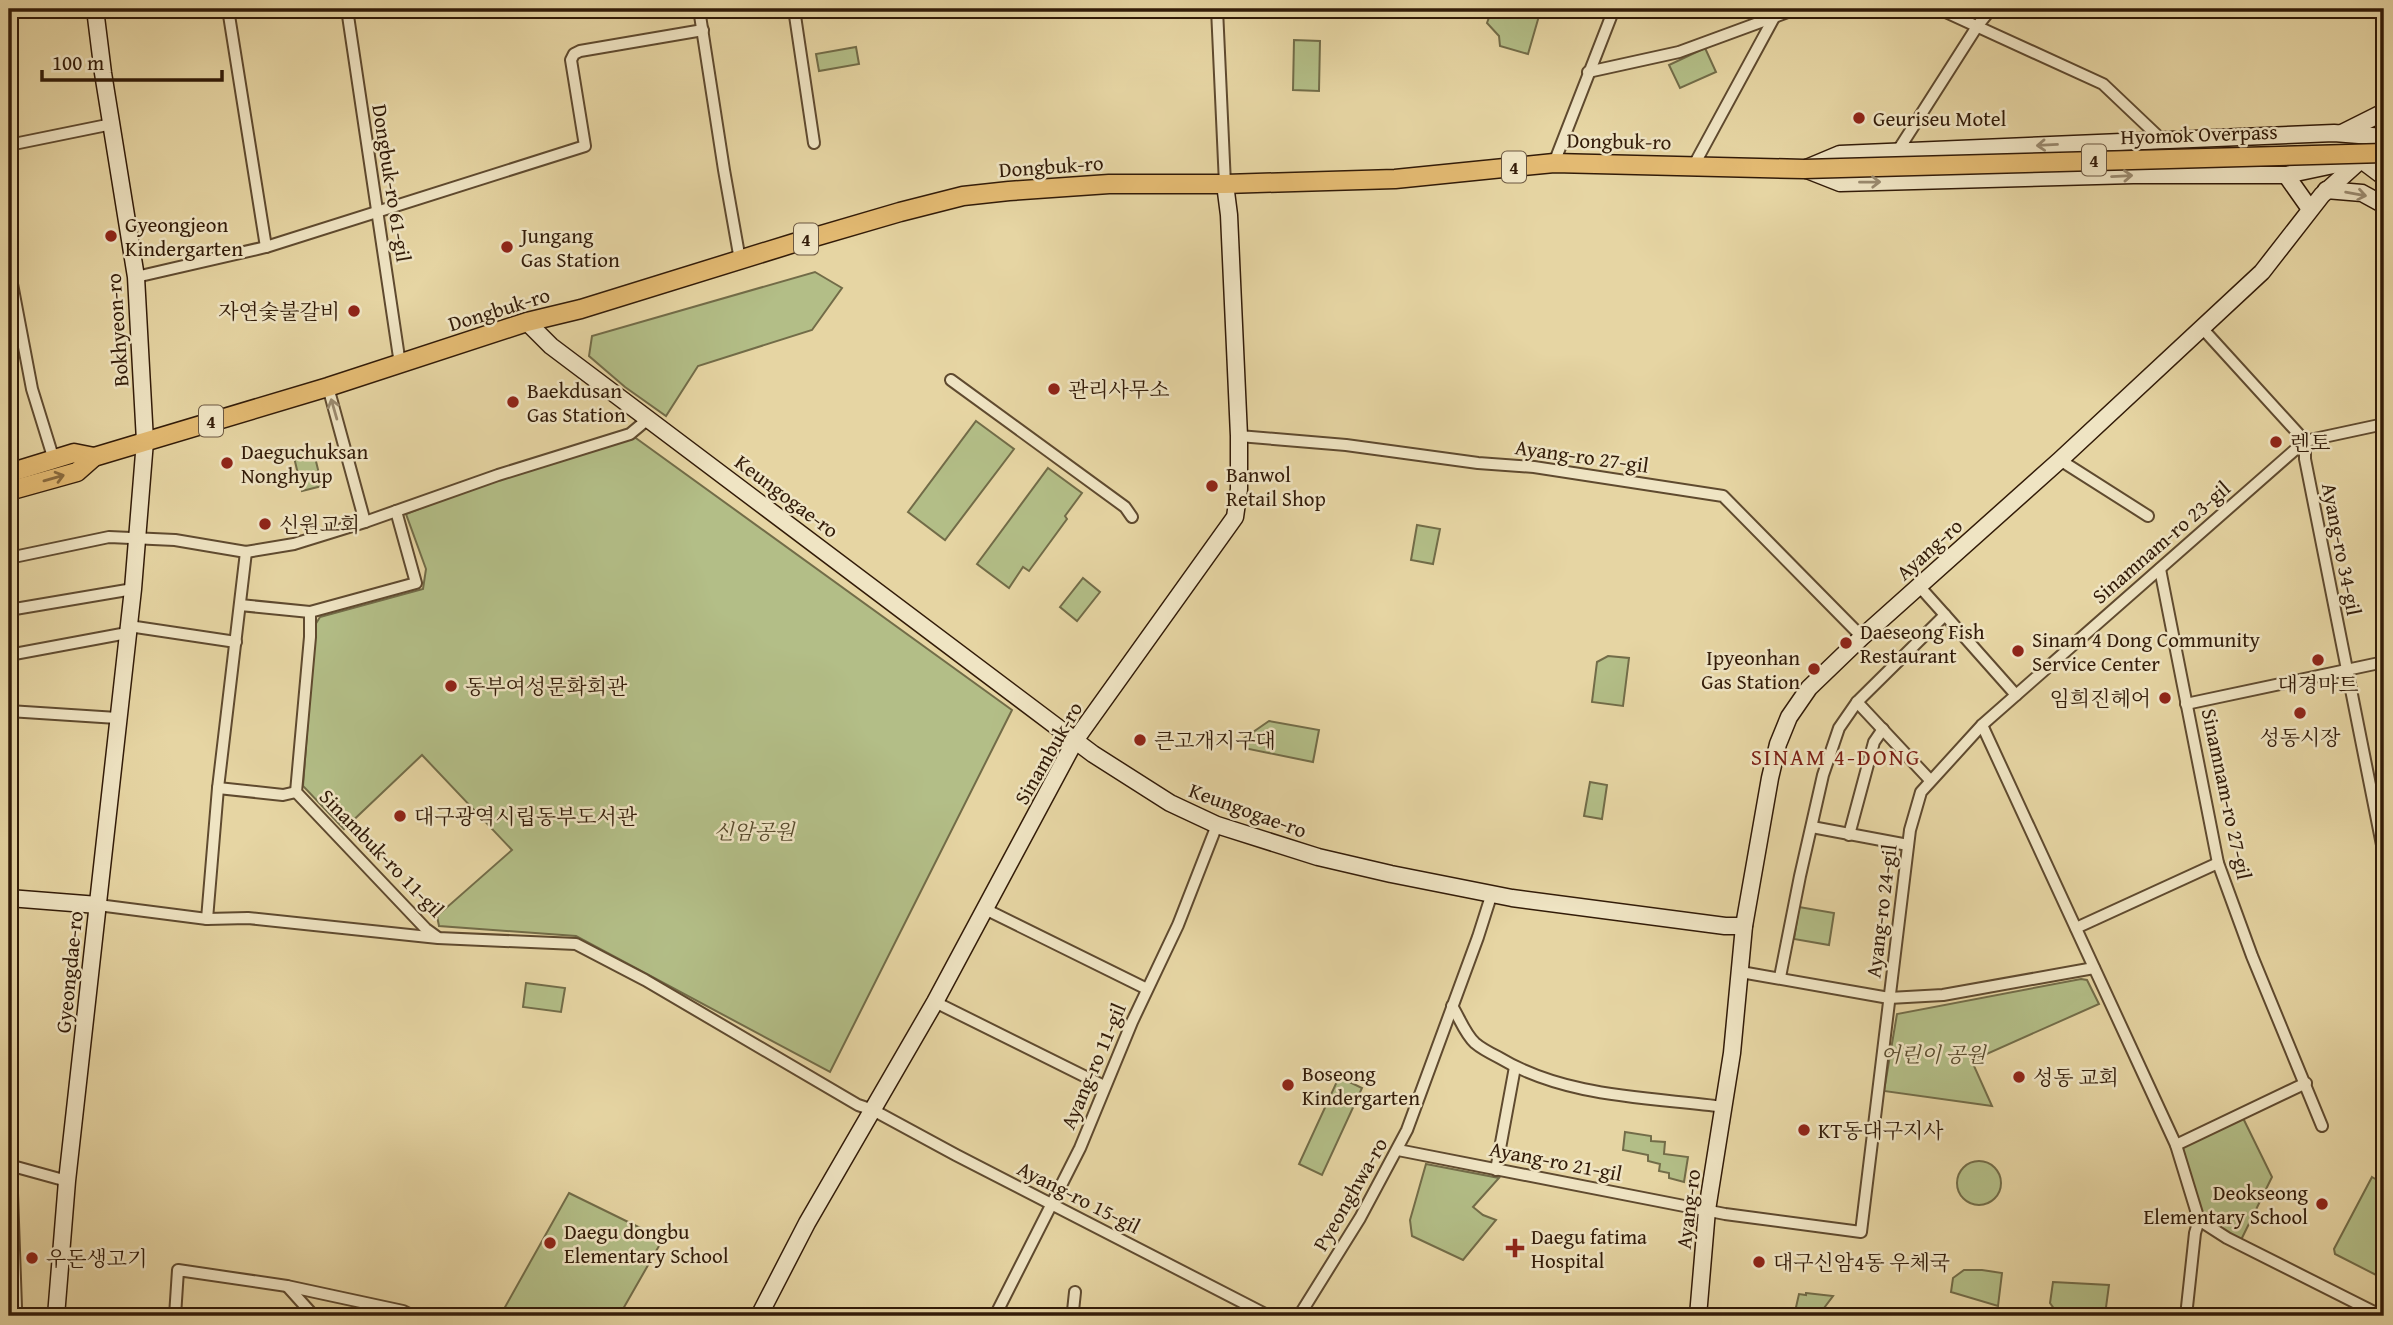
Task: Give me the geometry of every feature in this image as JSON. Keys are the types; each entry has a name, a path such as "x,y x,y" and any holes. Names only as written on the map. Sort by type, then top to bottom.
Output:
{"main road":[{"name":"Bokhyeon-ro","path":"95,9 136,277 145,441"},
{"path":"2341,134 2384,112"},
{"path":"1804,169 1840,154 2341,134 2384,138"},
{"name":"Ayang-ro","path":"1698,1316 1707,1210 1724,1107 1744,926 1770,778 1778,744 1789,717 1821,676 1862,637 2060,460 2262,272 2326,190 2384,138"},
{"path":"2194,175 2188,165 2189,151 2192,145 2202,139"},
{"name":"Hyomok Overpass","path":"1804,169 2384,153"},
{"path":"1804,169 1840,183 2286,175 2360,159 2384,159"},
{"path":"2360,159 2384,177"},
{"name":"Dongbuk-ro","path":"9,491 77,472 94,457 328,387 527,322 581,309 900,212 962,197 1109,184 1225,184 1395,178 1554,163 1804,169"},
{"path":"2286,175 2310,209"},
{"name":"Sinambuk-ro","path":"759,1316 807,1223 935,1002 1076,739 1235,517 1238,503 1239,436 1229,215 1225,184"},
{"path":"2326,190 2362,193 2384,205"},
{"name":"Keungogae-ro","path":"527,322 551,346 1093,754 1170,803 1217,825 1322,858 1391,874 1492,893 1744,926"},
{"name":"Gyeongdae-ro","path":"56,1316 67,1181 133,589 145,441"},
{"name":"Dongbuk-ro","path":"9,473 75,453 94,457"},
{"path":"9,898 97,905"}],"street":[{"path":"228,9 266,247"},
{"name":"Dongbuk-ro 61-gil","path":"346,9 400,364"},
{"path":"699,9 740,260"},
{"path":"794,9 814,143"},
{"path":"1217,9 1225,184"},
{"path":"1554,163 1614,9"},
{"path":"1588,72 1679,51 1777,12 1796,9"},
{"path":"1939,9 2103,84 2162,140"},
{"path":"1897,152 1991,9"},
{"path":"1694,165 1777,12"},
{"path":"136,277 266,247 585,146 571,60 574,54 703,30"},
{"path":"9,145 112,124"},
{"path":"9,268 32,389 54,460"},
{"path":"2203,328 2305,441"},
{"path":"951,380 1125,507 1132,517"},
{"path":"328,387 365,522"},
{"path":"9,558 109,537 175,540 246,552 294,544 498,475 630,434 648,419"},
{"name":"Sinamnam-ro 23-gil","path":"1910,830 1921,792 1982,725 2305,441 2384,425"},
{"name":"Ayang-ro 27-gil","path":"1239,436 1346,445 1478,463 1534,467 1723,496 1862,637"},
{"name":"Ayang-ro 34-gil","path":"2305,441 2305,459 2345,669 2384,855"},
{"path":"2060,460 2148,516"},
{"path":"240,605 310,612 416,583 396,511"},
{"path":"207,919 218,788 246,552"},
{"path":"2160,569 2186,704"},
{"path":"1919,586 2016,695"},
{"path":"9,610 133,589"},
{"name":"Sinambuk-ro 11-gil","path":"310,612 296,792 426,929 438,938"},
{"path":"1780,977 1800,876 1824,775 1839,728 1857,702 1945,615"},
{"path":"9,655 128,630 236,642"},
{"name":"Sinamnam-ro 27-gil","path":"2322,1126 2218,863 2186,704 2384,662"},
{"path":"1857,702 1930,780"},
{"path":"9,711 117,719"},
{"path":"1982,725 2176,1145 2199,1220 2194,1233 2186,1316"},
{"path":"1849,835 1874,742 1883,729"},
{"path":"218,788 284,795 296,792"},
{"name":"Ayang-ro 11-gil","path":"995,1316 1080,1148 1104,1086 1178,925 1217,825"},
{"path":"1812,827 1908,845"},
{"name":"Ayang-ro 24-gil","path":"1707,1210 1860,1232 1910,830"},
{"path":"2076,928 2218,863"},
{"name":"Pyeonghwa-ro","path":"1299,1316 1360,1218 1398,1150 1412,1119 1492,893"},
{"name":"Sinambuk-ro 11-gil","path":"97,905 207,919 248,918 438,938 576,944 645,980 858,1105 873,1110"},
{"path":"985,909 1147,989"},
{"name":"Ayang-ro 24-gil","path":"1741,972 1889,998 1943,995 2094,968"},
{"path":"935,1002 1104,1086"},
{"path":"1452,1006 1472,1041 1515,1067 1555,1084 1724,1107"},
{"path":"1496,1170 1515,1067"},
{"path":"2176,1145 2306,1083"},
{"name":"Ayang-ro 15-gil","path":"873,1110 1269,1316"},
{"name":"Ayang-ro 21-gil","path":"1398,1150 1707,1210"},
{"path":"14,1308 10,1165 67,1181"},
{"path":"2199,1220 2227,1238 2382,1316"},
{"path":"175,1316 178,1270 287,1286 406,1314"},
{"path":"287,1286 314,1316"},
{"path":"1069,1316 1073,1311 1074,1292"}],"green space":[{"path":"1492,9 1541,9 1528,54 1500,46 1499,36 1487,23"},
{"path":"1294,40 1320,41 1319,91 1293,90"},
{"path":"856,47 859,64 819,71 816,54"},
{"path":"1705,48 1716,72 1680,88 1669,65"},
{"path":"815,272 842,288 812,330 698,366 666,416 625,387 589,356 592,336"},
{"path":"976,421 1014,449 945,540 908,512"},
{"name":"신암공원","path":"633,436 1012,710 830,1072 576,936 439,926 437,916 512,850 422,755 344,829 303,786 315,625 320,617 423,589 426,569 406,514 499,478"},
{"path":"313,449 322,486 302,491 293,453"},
{"path":"1048,468 1082,493 1065,516 1067,519 1029,571 1023,567 1009,588 977,564"},
{"path":"1417,525 1440,529 1433,564 1411,560"},
{"path":"1083,578 1100,592 1077,621 1060,607"},
{"path":"1608,656 1629,658 1623,706 1592,702 1597,662"},
{"path":"1269,721 1319,730 1313,762 1244,748 1243,739"},
{"path":"1590,782 1607,785 1602,819 1584,816"},
{"path":"1799,907 1834,913 1829,945 1794,939"},
{"name":"어린이 공원","path":"2087,980 2099,1004 1982,1056 1974,1066 1992,1106 1884,1091 1897,1014"},
{"path":"526,983 565,988 561,1012 523,1007"},
{"path":"1339,1077 1362,1088 1322,1175 1299,1164"},
{"path":"2242,1116 2272,1177 2240,1242 2202,1218 2179,1146"},
{"path":"1625,1132 1651,1136 1651,1141 1665,1142 1664,1154 1688,1157 1684,1182 1669,1178 1669,1173 1659,1171 1660,1164 1648,1161 1648,1155 1623,1150"},
{"path":"1979,1161 1995,1167 2001,1183 1995,1199 1979,1205 1963,1199 1957,1183 1963,1167"},
{"path":"1426,1164 1499,1178 1473,1207 1496,1220 1463,1260 1412,1236 1410,1220"},
{"path":"2372,1177 2384,1184 2384,1279 2335,1254 2334,1249"},
{"path":"569,1193 663,1239 619,1316 500,1316"},
{"path":"1964,1270 2002,1273 1998,1306 1951,1292 1953,1278"},
{"path":"2053,1282 2109,1285 2105,1315 2055,1310 2050,1303"},
{"path":"1799,1294 1833,1296 1818,1316 1794,1316"}],"place":[{"name":"Geuriseu Motel","path":"1859,118"},
{"name":"Gyeongjeon Kindergarten","path":"111,236"},
{"name":"Jungang Gas Station","path":"507,247"},
{"name":"자연숯불갈비","path":"354,311"},
{"name":"관리사무소","path":"1054,389"},
{"name":"Baekdusan Gas Station","path":"513,402"},
{"name":"렌토","path":"2276,442"},
{"name":"Daeguchuksan Nonghyup","path":"227,463"},
{"name":"Banwol Retail Shop","path":"1212,486"},
{"name":"신원교회","path":"265,524"},
{"name":"Daeseong Fish Restaurant","path":"1846,643"},
{"name":"Sinam 4 Dong Community Service Center","path":"2018,651"},
{"name":"대경마트","path":"2318,660"},
{"name":"Ipyeonhan Gas Station","path":"1814,669"},
{"name":"동부여성문화회관","path":"451,686"},
{"name":"임희진헤어","path":"2165,698"},
{"name":"성동시장","path":"2300,713"},
{"name":"큰고개지구대","path":"1140,740"},
{"name":"대구광역시립동부도서관","path":"400,816"},
{"name":"성동 교회","path":"2019,1077"},
{"name":"Boseong Kindergarten","path":"1288,1085"},
{"name":"KT동대구지사","path":"1804,1130"},
{"name":"Deokseong Elementary School","path":"2322,1204"},
{"name":"Daegu dongbu Elementary School","path":"550,1243"},
{"name":"Daegu fatima Hospital","path":"1515,1248"},
{"name":"우돈생고기","path":"32,1258"},
{"name":"대구신암4동 우체국","path":"1759,1262"}],"district":[{"name":"SINAM 4-DONG","path":"1836,756"}]}
